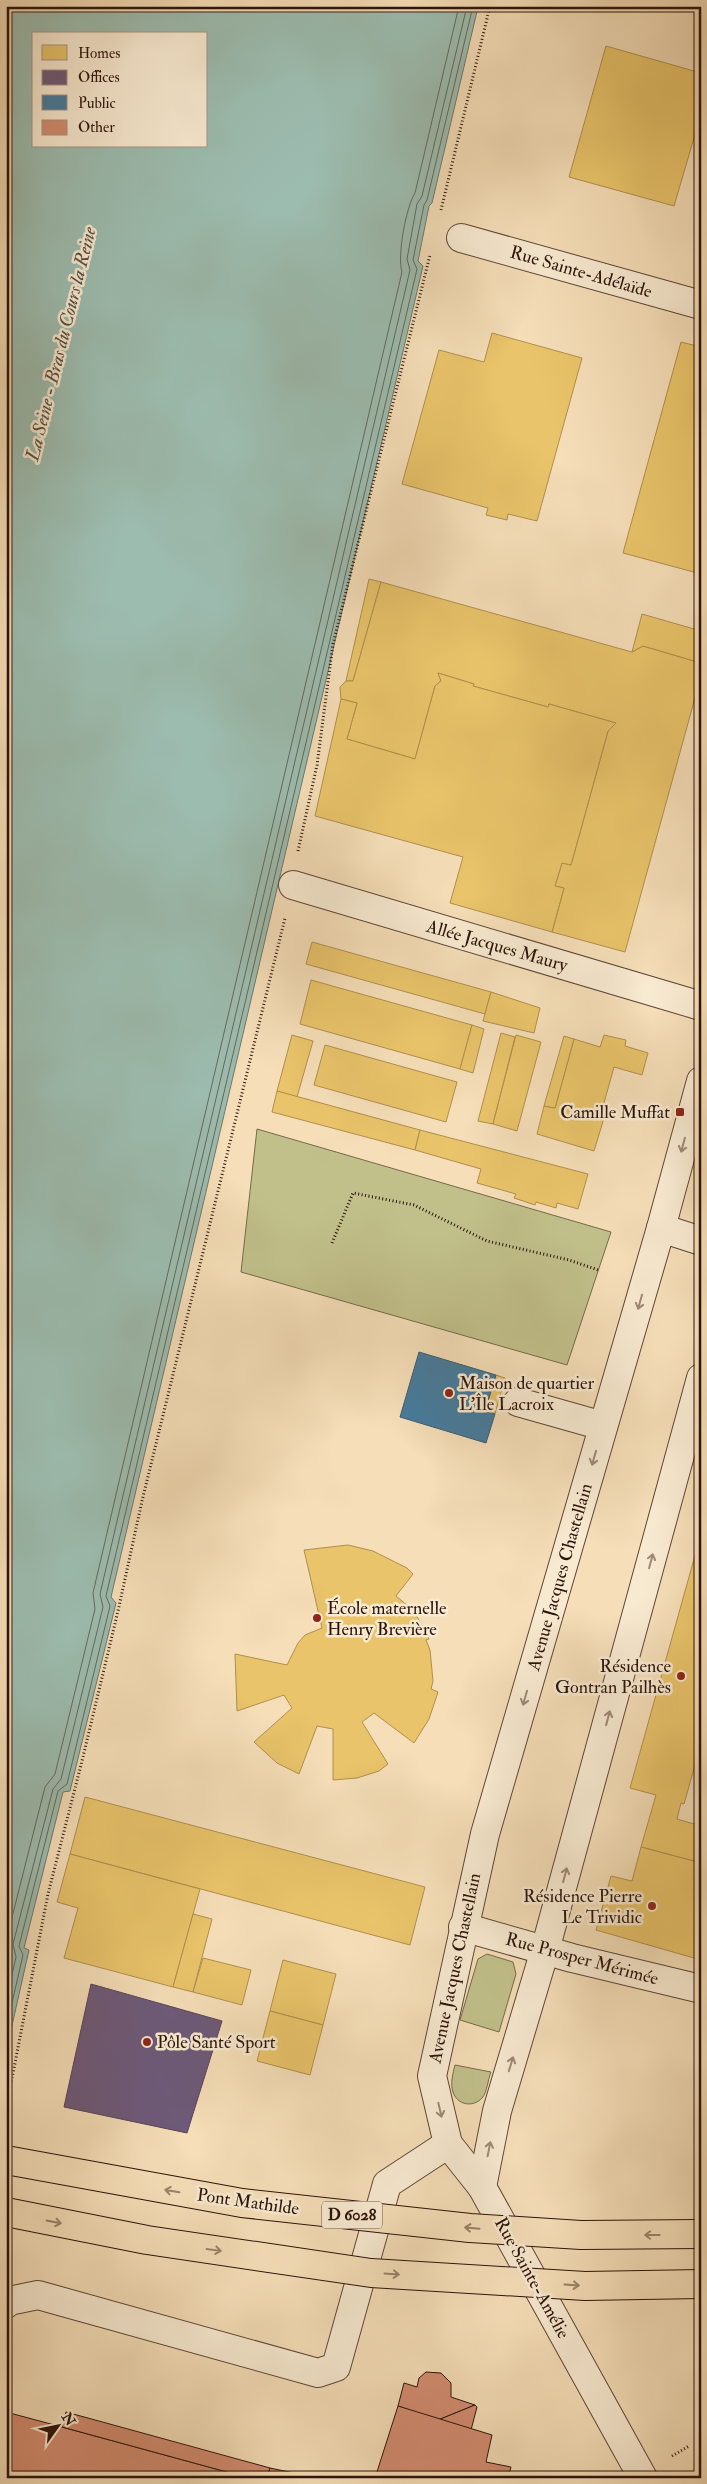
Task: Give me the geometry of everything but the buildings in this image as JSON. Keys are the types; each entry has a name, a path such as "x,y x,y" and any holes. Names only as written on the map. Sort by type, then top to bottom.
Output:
{"main road":[{"name":"Pont Mathilde","path":"6,2160 242,2203 470,2228 581,2235 701,2234"},
{"path":"6,2212 147,2240 370,2273 585,2286 701,2284"}],"street":[{"name":"Rue Sainte-Adélaïde","path":"461,238 701,305"},
{"name":"Allée Jacques Maury","path":"293,885 701,1006"},
{"name":"Avenue Jacques Chastellain","path":"432,2076 463,1927 485,1834 661,1228 701,1081"},
{"path":"661,1228 701,1241"},
{"path":"482,2187 497,2111 545,1950 701,1378"},
{"path":"518,1402 603,1426"},
{"name":"Rue Prosper Mérimée","path":"463,1927 545,1950 701,1989"},
{"name":"Rue Sainte-Amélie","path":"432,2076 448,2144 482,2187 643,2478"},
{"path":"6,2304 9,2301 38,2295 318,2374 336,2367 387,2184 448,2144"}],"path":[{"path":"440,214 490,6"},
{"path":"6,2109 48,1894 82,1761 144,1492 293,885 298,847 317,765 333,644 430,253"},
{"path":"332,1243 353,1193 414,1205 487,1241 568,1260 598,1270"}],"shaded area":[{"path":"257,1129 611,1232 567,1365 241,1272"},
{"path":"487,1954 513,1962 516,1974 499,2032 460,2020 478,1959"},
{"path":"455,2065 491,2072 485,2093 478,2101 466,2104 455,2096 452,2078"}],"water":[{"name":"La Seine - Bras du Cours la Reine","path":"6,6 478,7 432,203 429,206 418,261 423,266 111,1597 116,1603 70,1791 63,1792 24,1948 29,1950 6,2052"}],"place":[{"name":"Camille Muffat","path":"680,1112"},
{"name":"Maison de quartier L'Île Lacroix","path":"449,1393"},
{"name":"École maternelle Henry Brevière","path":"317,1618"},
{"name":"Résidence Gontran Pailhès","path":"681,1676"},
{"name":"Résidence Pierre Le Trividic","path":"652,1906"},
{"name":"Pôle Santé Sport","path":"147,2042"}]}
